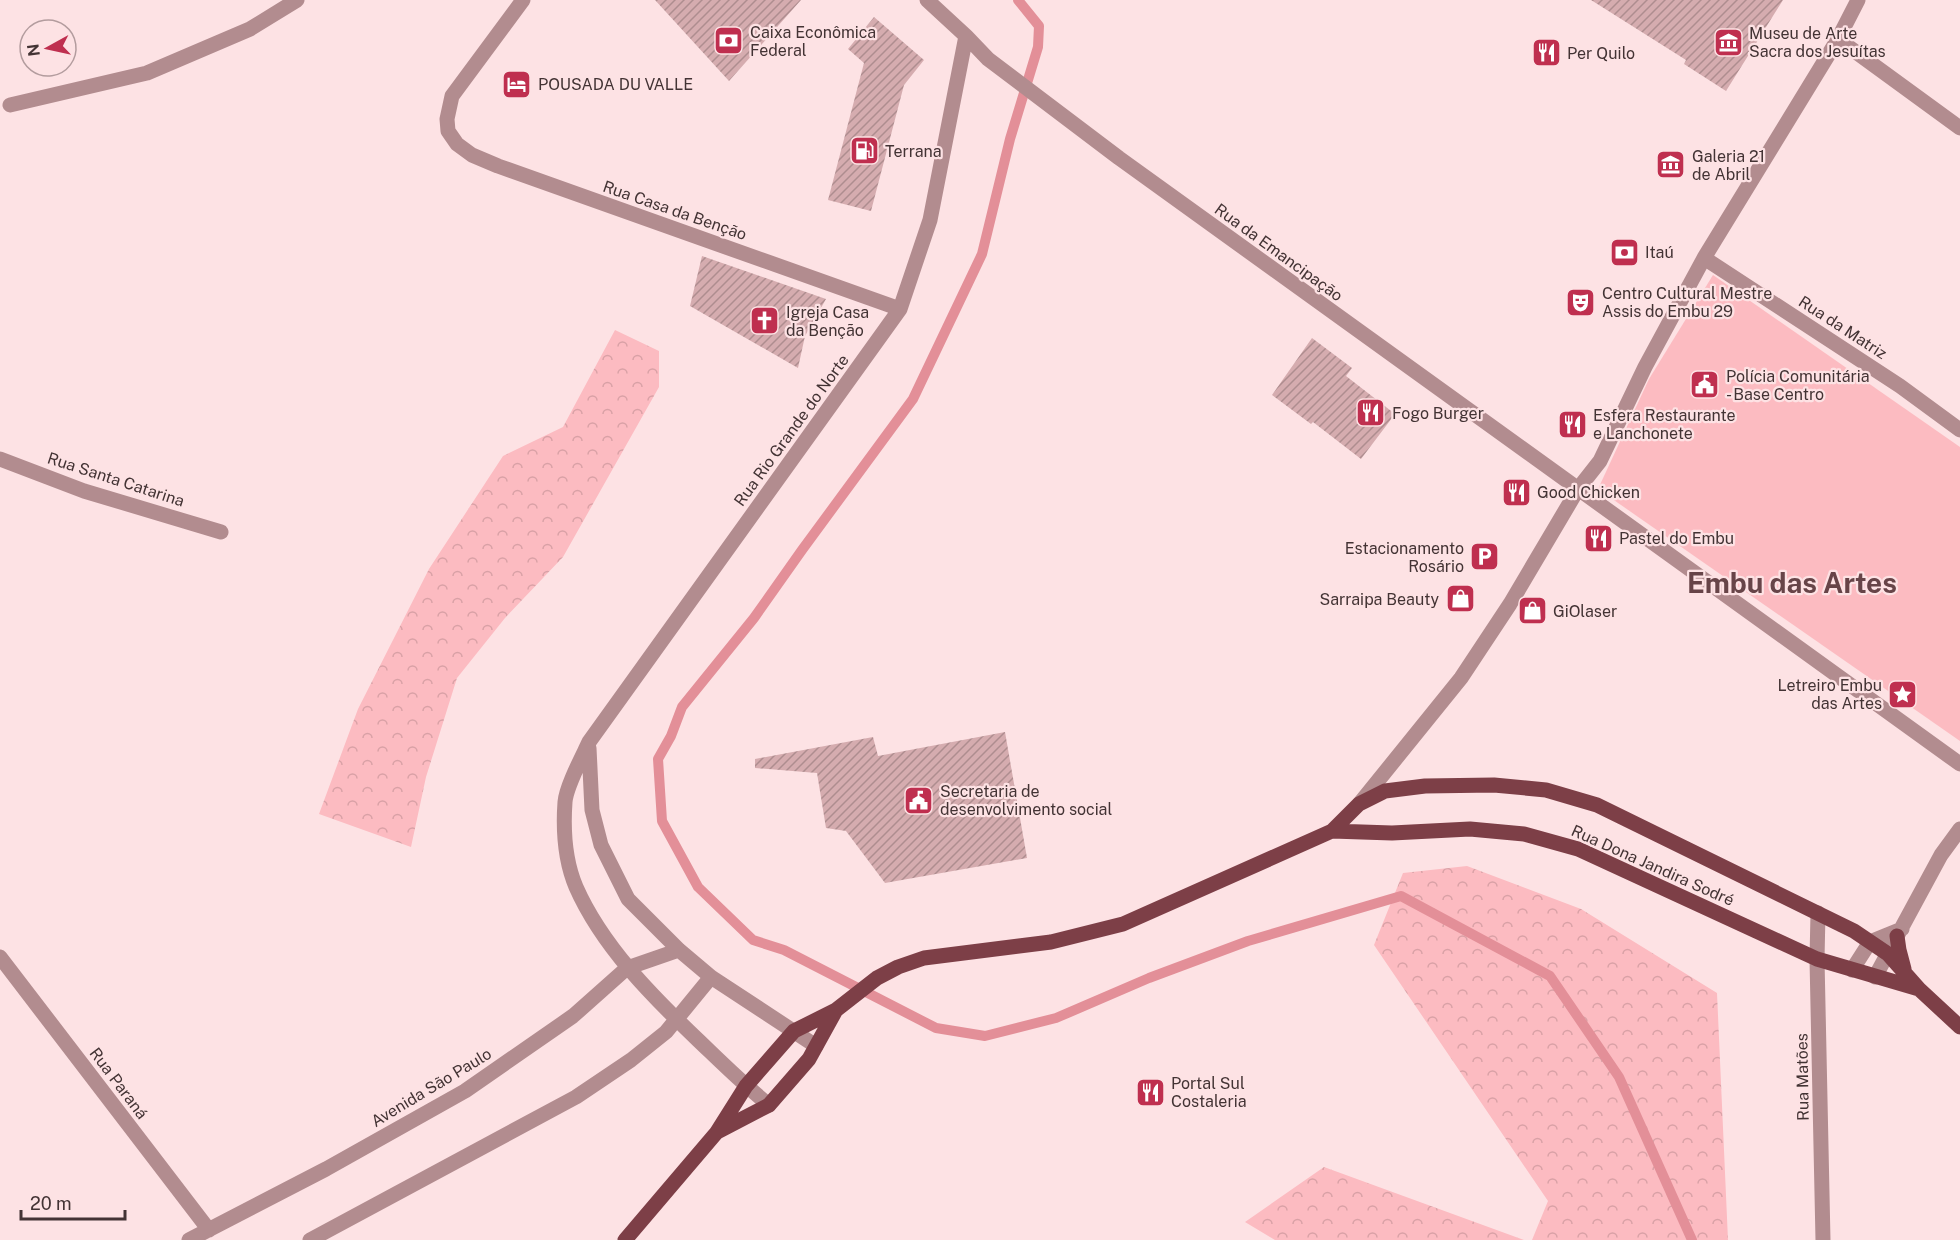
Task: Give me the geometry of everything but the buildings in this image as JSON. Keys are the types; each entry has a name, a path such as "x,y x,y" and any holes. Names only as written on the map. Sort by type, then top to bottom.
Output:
{"main road":[{"name":"Rua Dona Jandira Sodré","path":"1332,831 1359,804 1385,791 1425,786 1494,785 1546,790 1597,805 1818,913 1870,942 1888,954 1919,989 1960,1027"},
{"name":"Rua Dona Jandira Sodré","path":"1332,831 1392,833 1470,829 1524,834 1578,849 1817,959 1919,989"},
{"path":"625,1240 717,1132 746,1086 794,1031 838,1008 877,978 898,967 924,958 1051,942 1122,924 1332,831"},
{"path":"1899,933 1900,956 1906,975"},
{"path":"717,1132 769,1105 809,1059 838,1008"}],"street":[{"path":"10,105 147,73 250,29 297,0"},
{"name":"Rua Casa da Benção","path":"523,0 452,96 447,119 448,131 457,144 472,155 498,166 900,309"},
{"name":"Rua da Emancipação","path":"927,0 988,59 1119,158 1960,764"},
{"path":"1359,804 1461,678 1510,604 1578,489 1600,461 1645,367 1704,258 1838,39 1858,0"},
{"name":"Rua Rio Grande do Norte","path":"769,1105 677,1020 627,968 590,913 576,886 568,861 565,837 565,799 589,742 900,309 930,220 966,36"},
{"path":"1838,39 1960,128"},
{"name":"Rua da Matriz","path":"1704,258 1900,386 1960,430"},
{"name":"Rua Santa Catarina","path":"0,459 84,491 221,531"},
{"path":"589,742 592,810 605,854 628,899 711,977 816,1046"},
{"path":"1875,977 1941,855 1960,829"},
{"name":"Rua Matões","path":"1818,913 1823,1240"},
{"path":"1852,970 1870,942 1899,933"},
{"name":"Avenida São Paulo","path":"189,1240 326,1169 465,1091 573,1016 627,968 680,950"},
{"name":"Rua Paraná","path":"0,957 208,1230"},
{"path":"310,1240 576,1097 631,1060 666,1032 711,977"}],"green space":[{"path":"1713,275 1960,447 1960,741 1598,489 1649,379"},
{"path":"615,330 659,351 659,387 563,557 505,618 457,678 426,777 411,847 319,814 358,709 429,569 503,456 563,427"},
{"path":"1467,866 1581,909 1717,993 1728,1240 1532,1240 1548,1201 1374,945 1403,873"},
{"path":"1324,1167 1524,1240 1275,1240 1245,1222"}],"waterway":[{"path":"1018,0 1039,26 1038,47 1010,139 982,254 913,399 754,618 682,707 671,736 658,759 662,821 698,887 753,940 784,950 936,1028 985,1036 1056,1018 1149,978 1248,941 1401,896 1550,976 1619,1077 1692,1240"}],"place":[{"name":"Caixa Econômica Federal","path":"729,41"},
{"name":"Museu de Arte Sacra dos Jesuítas","path":"1728,42"},
{"name":"Per Quilo","path":"1546,53"},
{"name":"POUSADA DU VALLE","path":"517,84"},
{"name":"Terrana","path":"864,151"},
{"name":"Galeria 21 de Abril","path":"1671,165"},
{"name":"Itaú","path":"1624,252"},
{"name":"Centro Cultural Mestre Assis do Embu 29","path":"1581,302"},
{"name":"Igreja Casa da Benção","path":"765,321"},
{"name":"Polícia Comunitária - Base Centro","path":"1705,385"},
{"name":"Fogo Burger","path":"1371,413"},
{"name":"Esfera Restaurante e Lanchonete","path":"1572,424"},
{"name":"Good Chicken","path":"1516,492"},
{"name":"Pastel do Embu","path":"1598,538"},
{"name":"Estacionamento Rosário","path":"1485,557"},
{"name":"Sarraipa Beauty","path":"1460,599"},
{"name":"GiOlaser","path":"1532,611"},
{"name":"Letreiro Embu das Artes","path":"1903,694"},
{"name":"Secretaria de desenvolvimento social","path":"919,800"},
{"name":"Portal Sul Costaleria","path":"1150,1092"}],"district":[{"name":"Embu das Artes","path":"1792,583"}]}
